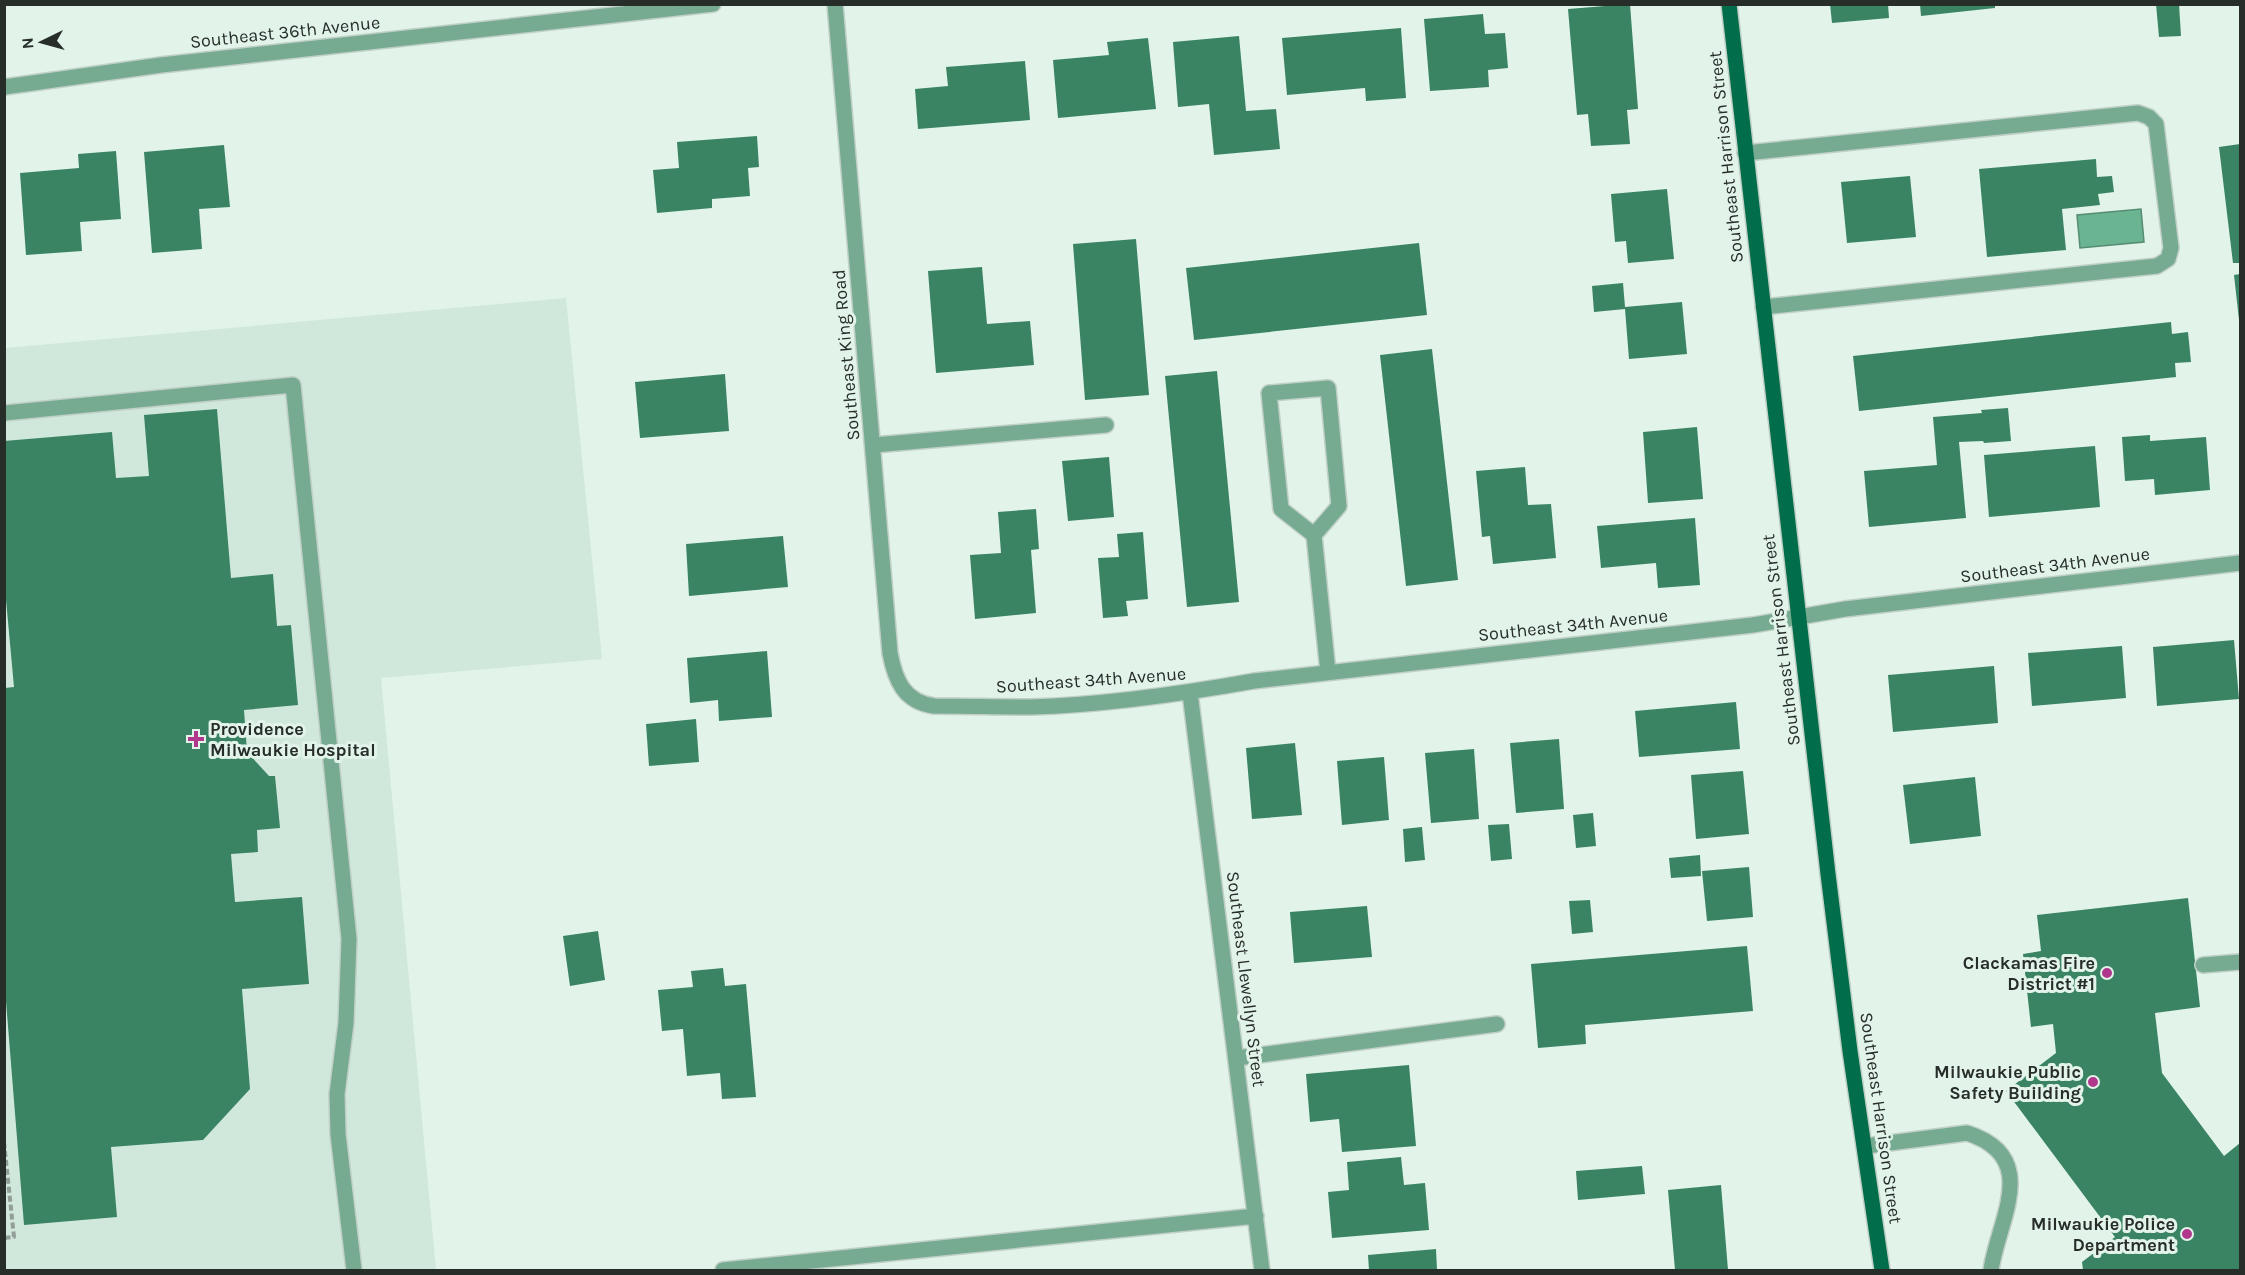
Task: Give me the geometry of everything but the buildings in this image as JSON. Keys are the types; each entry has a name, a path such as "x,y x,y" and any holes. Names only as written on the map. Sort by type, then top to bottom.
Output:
{"main road":[{"name":"Southeast Harrison Street","path":"1729,4 1798,617 1850,1051 1866,1146 1882,1270"}],"street":[{"name":"Southeast 36th Avenue","path":"4,87 161,65 713,4"},
{"name":"Southeast King Road","path":"834,4 874,445 890,653 893,671 910,697"},
{"path":"1746,153 2138,113 2149,117 2157,124 2171,248 2168,259 2157,266 1763,307"},
{"path":"4,413 293,385 349,939 346,1023 337,1094 338,1134 354,1270"},
{"path":"1314,535 1339,506 1328,388 1269,393 1281,509 1314,535 1328,672"},
{"path":"874,445 1106,425"},
{"name":"Southeast 34th Avenue","path":"910,697 921,704 934,706 1032,707 1190,693 1254,681 1753,625 1845,609 2241,563"},
{"name":"Southeast Llewellyn Street","path":"1190,693 1262,1270"},
{"path":"2203,965 2241,962"},
{"path":"1237,1058 1497,1024"},
{"path":"1866,1146 1967,1133 1983,1138 1999,1150 2005,1160 2011,1188 2010,1203 1994,1248 1991,1270"},
{"path":"723,1270 1256,1216"}],"path":[{"path":"4,1142 7,1195 14,1237 4,1238"}],"shaded area":[{"path":"2141,209 2144,242 2080,248 2077,215"},
{"name":"Providence Milwaukie Hospital","path":"566,298 602,659 381,678 436,1270 5,1270 5,348"}],"place":[{"name":"Providence Milwaukie Hospital","path":"196,739"},
{"name":"Clackamas Fire District #1","path":"2107,973"},
{"name":"Milwaukie Public Safety Building","path":"2093,1082"},
{"name":"Milwaukie Police Department","path":"2187,1234"}]}
